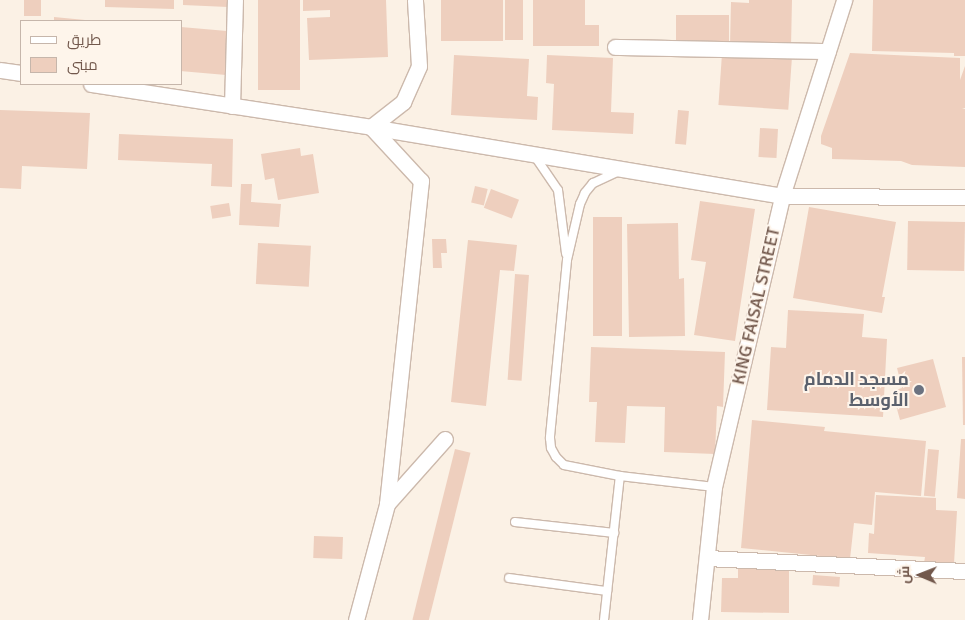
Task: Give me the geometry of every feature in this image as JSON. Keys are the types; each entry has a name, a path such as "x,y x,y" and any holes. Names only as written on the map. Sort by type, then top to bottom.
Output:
{"street":[{"path":"232,106 235,0"},
{"path":"371,127 403,102 419,66 415,0"},
{"name":"KING FAISAL STREET","path":"700,620 714,487 782,196 844,0"},
{"path":"615,47 828,51"},
{"path":"0,70 20,73"},
{"path":"96,85 371,127 782,196 965,197"},
{"path":"356,620 387,504 421,181 371,127"},
{"path":"387,504 445,439"},
{"path":"707,558 965,571"}],"lane":[{"path":"534,155 558,190 567,260"},
{"path":"622,169 593,183 584,193 567,260 550,438 551,448 564,465 620,476 714,487"},
{"path":"604,620 620,476"},
{"path":"515,522 614,533"},
{"path":"509,578 608,591"}],"building":[{"path":"24,0 41,0 41,16 24,16"},
{"path":"105,0 174,0 174,9 105,7"},
{"path":"183,0 228,0 228,7 183,5"},
{"path":"258,0 300,0 300,90 258,90"},
{"path":"303,0 386,0 388,57 309,60 307,18 330,17 330,10 303,11"},
{"path":"441,0 503,0 503,41 441,41"},
{"path":"505,0 523,0 523,40 505,40"},
{"path":"533,0 585,0 585,25 599,25 599,46 533,46"},
{"path":"749,0 792,0 791,47 730,45 731,2 749,3"},
{"path":"873,0 965,0 965,56 954,56 954,53 872,51"},
{"path":"676,15 729,15 729,43 676,43"},
{"path":"54,17 85,20 54,20"},
{"path":"182,27 230,31 226,75 182,71"},
{"path":"850,53 960,58 960,80 965,66 965,108 962,108 965,109 965,167 912,165 901,161 832,159 832,148 821,144 821,136"},
{"path":"722,54 792,59 788,110 718,105"},
{"path":"454,55 529,59 527,96 538,97 537,120 451,115"},
{"path":"547,55 613,58 611,112 634,113 633,134 552,130 554,84 546,83"},
{"path":"0,110 90,113 87,169 22,166 21,189 0,188"},
{"path":"678,110 689,111 686,145 675,144"},
{"path":"760,128 778,129 776,158 758,157"},
{"path":"119,134 233,139 232,187 211,186 212,164 118,160"},
{"path":"300,148 301,156 313,154 319,193 278,200 274,178 265,180 261,154"},
{"path":"241,184 252,184 251,202 281,204 279,227 239,225"},
{"path":"475,186 488,189 484,205 471,203"},
{"path":"491,189 519,200 512,218 484,208"},
{"path":"700,201 755,209 735,341 694,335 706,262 691,260"},
{"path":"229,203 231,216 212,219 210,206"},
{"path":"809,207 896,222 882,297 885,297 882,313 793,298"},
{"path":"593,217 622,217 622,336 593,336"},
{"path":"908,221 965,222 964,271 907,270"},
{"path":"678,223 679,279 684,278 685,336 629,337 627,224"},
{"path":"432,239 446,239 447,253 441,253 442,268 433,268"},
{"path":"468,240 517,245 514,271 500,270 486,406 451,402"},
{"path":"258,243 311,246 309,287 256,284"},
{"path":"515,274 529,275 522,381 508,380"},
{"path":"788,310 864,314 862,337 887,339 883,417 767,410 771,347 786,348"},
{"path":"591,347 725,352 723,407 717,406 715,454 664,452 665,407 627,406 625,443 595,442 597,402 589,402"},
{"path":"962,357 965,357 965,425 963,425"},
{"path":"933,359 946,407 900,420 892,391 902,388 897,368"},
{"path":"752,420 825,427 824,431 926,441 921,496 875,492 872,525 854,523 850,559 741,548"},
{"path":"961,439 965,439 965,499 957,498"},
{"path":"455,449 471,453 429,620 412,620"},
{"path":"928,449 939,450 935,497 924,496"},
{"path":"876,495 936,498 936,510 957,511 954,564 924,563 925,557 868,553 869,533 874,534"},
{"path":"314,536 343,537 342,559 313,558"},
{"path":"738,566 789,567 789,613 721,612 722,578 738,578"},
{"path":"813,575 840,577 839,587 812,585"}],"place":[{"name":"مسجد الدمام الأوسط","path":"919,390"}]}
